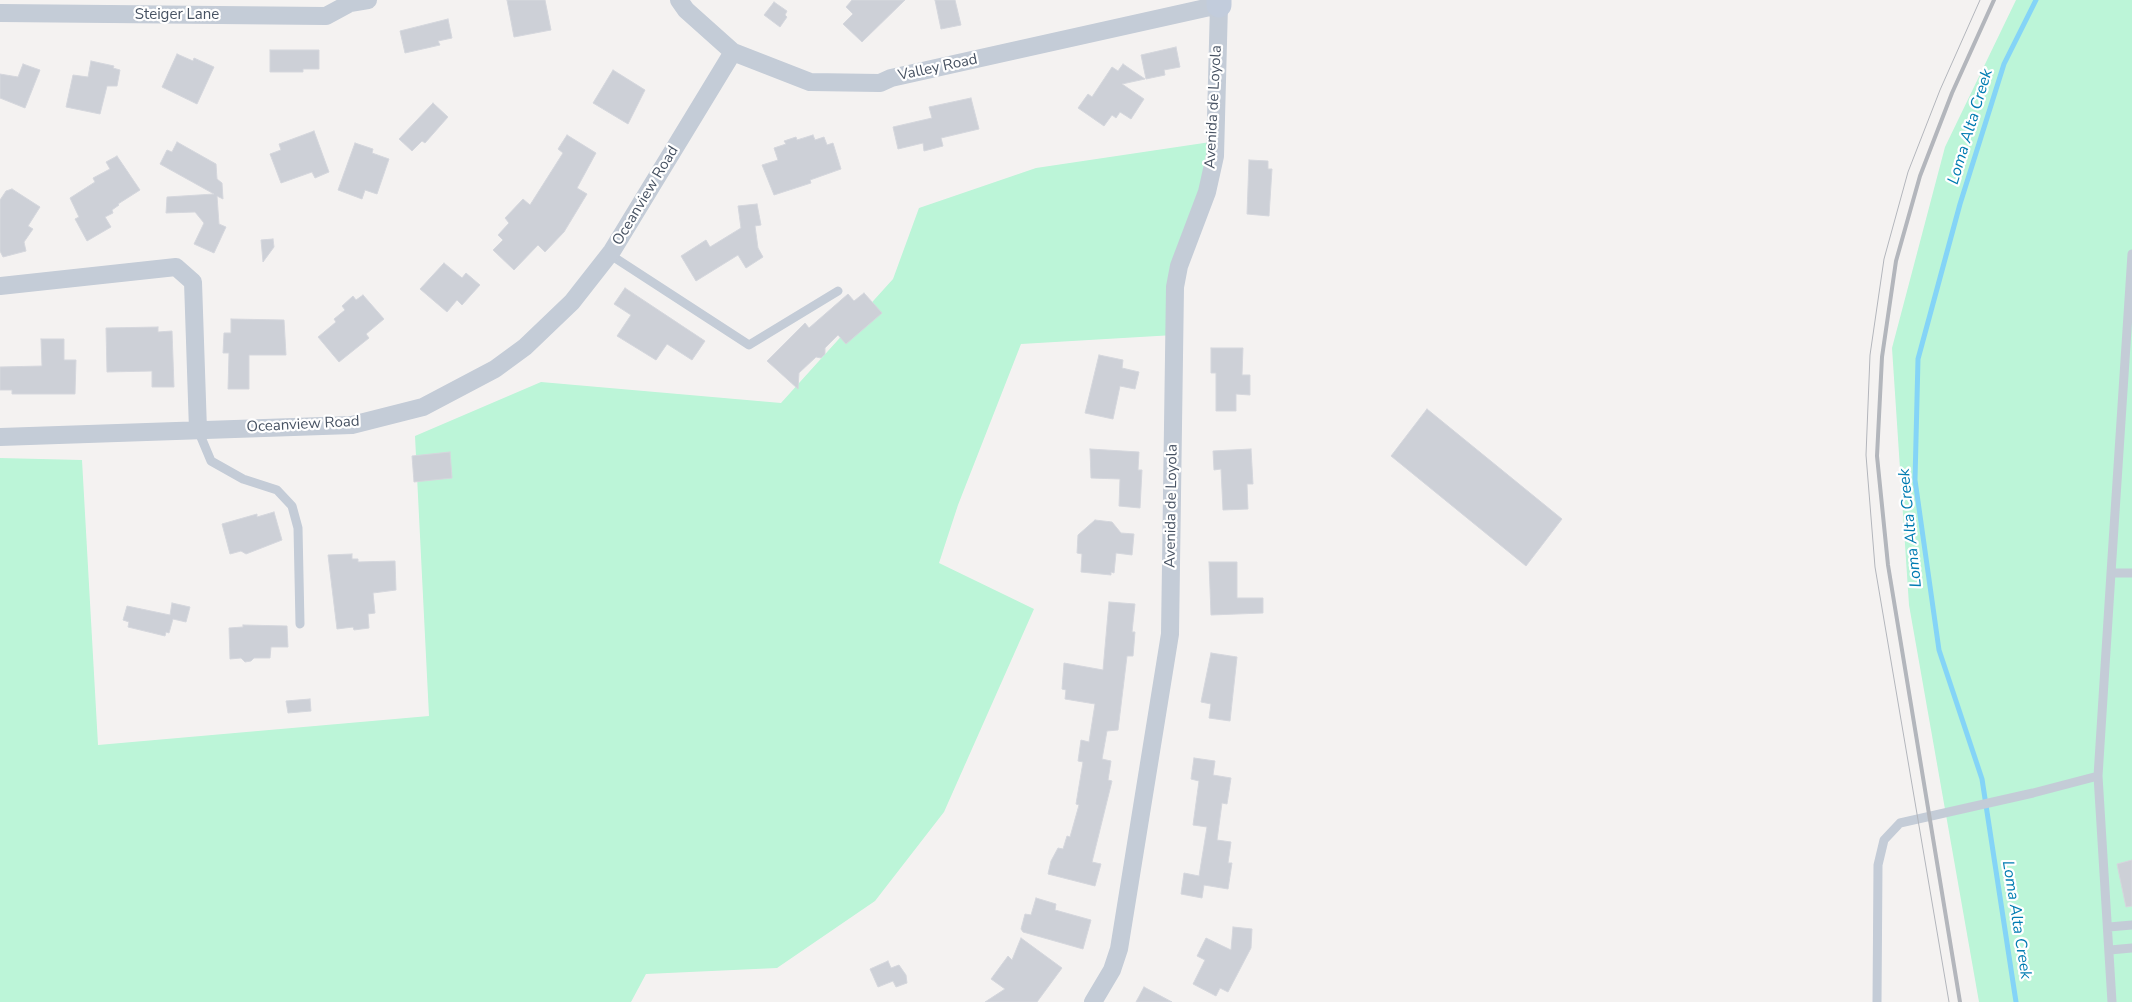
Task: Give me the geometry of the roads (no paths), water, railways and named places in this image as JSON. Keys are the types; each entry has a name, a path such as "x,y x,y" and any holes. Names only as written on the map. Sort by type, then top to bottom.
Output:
{"street":[{"name":"Steiger Lane","path":"0,14 326,16 347,1 368,0"},
{"name":"Valley Road","path":"679,0 686,10 733,52 810,82 880,83 891,78 1219,3"},
{"name":"Avenida de Loyola","path":"1093,1002 1112,970 1119,950 1170,634 1175,287 1179,266 1207,192 1214,156 1219,3"},
{"name":"Oceanview Road","path":"0,437 352,425 423,407 495,369 525,347 572,302 609,254 733,52"},
{"path":"0,286 176,266 193,282 198,430"}],"lane":[{"path":"609,254 749,345 838,291"},
{"path":"2112,1002 2109,927 2098,776 2111,573 2129,350 2132,254"},
{"path":"198,430 211,461 243,479 277,490 292,506 298,528 300,624"},
{"path":"2111,573 2132,573"},
{"path":"1877,1002 1878,865 1884,840 1900,822 2034,793 2098,776"},
{"path":"2109,927 2132,925"},
{"path":"2110,950 2132,948"}],"waterway":[{"name":"Loma Alta Creek","path":"2016,1002 1982,779 1939,650 1915,480 1918,359 1960,204 2004,64 2036,0"}],"tram line":[{"path":"1949,1002 1875,567 1866,455 1870,355 1884,259 1908,172 1940,90 1980,0"}],"railway":[{"path":"1960,1002 1888,565 1877,456 1882,357 1896,261 1920,176 1952,93 1994,0"}]}
